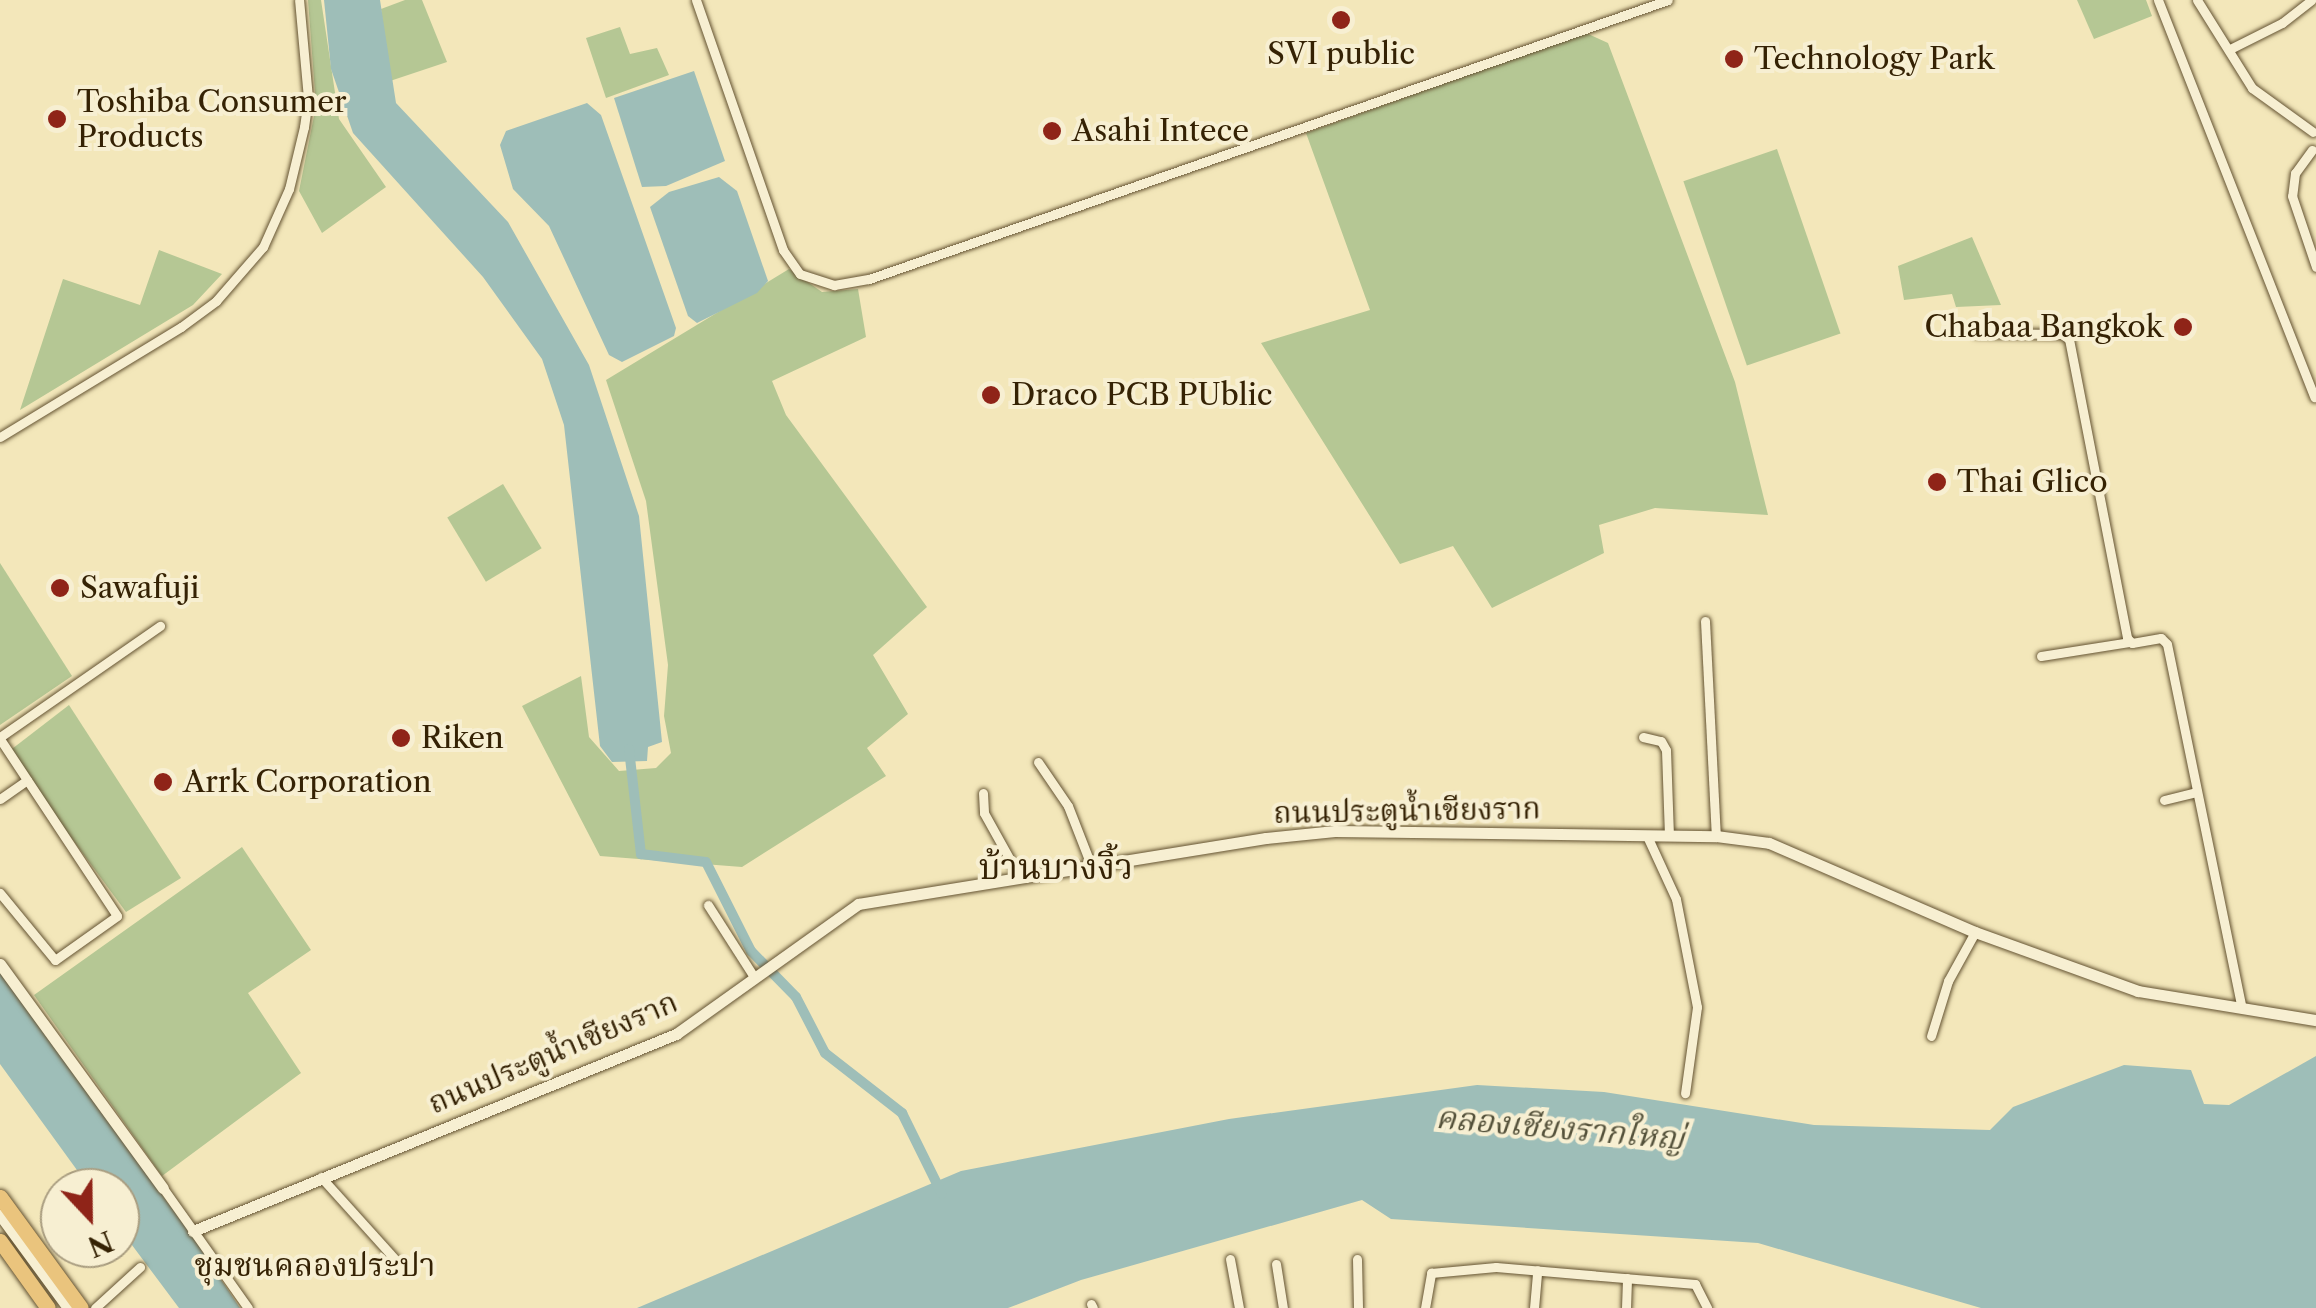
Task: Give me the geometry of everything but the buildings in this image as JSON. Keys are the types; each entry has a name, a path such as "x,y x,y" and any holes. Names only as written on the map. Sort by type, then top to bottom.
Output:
{"highway":[{"path":"0,1197 81,1308"},
{"path":"0,1241 48,1308"}],"street":[{"path":"0,437 181,328 216,301 263,247 289,189 304,127 308,98 299,0"},
{"path":"696,0 783,250 800,274 834,285 869,280 1668,0"},
{"path":"2158,0 2314,397"},
{"path":"2197,0 2260,96 2314,131 2314,151 2292,183 2316,267"},
{"path":"2230,49 2309,2 2316,15"},
{"path":"1976,333 2062,334 2069,339 2129,642"},
{"path":"1705,621 1716,836"},
{"path":"0,893 55,960 117,916 0,738 160,626"},
{"path":"2040,656 2161,638 2167,644 2242,1008"},
{"path":"1643,737 1661,741 1666,750 1669,834"},
{"path":"1038,762 1068,806 1091,865"},
{"path":"0,799 27,780"},
{"path":"983,792 984,813 1020,876"},
{"path":"2164,800 2197,792"},
{"name":"ถนนประตูน้ำเชียงราก","path":"193,1231 614,1054 654,1045 858,904 1091,865 1335,831 1716,836 1800,852 1975,932 2138,991 2316,1020"},
{"path":"1648,836 1678,909 1698,1007 1685,1093"},
{"path":"708,905 756,975"},
{"path":"1931,1036 1948,980 1975,932"},
{"path":"0,964 248,1308"},
{"path":"321,1177 402,1266"},
{"path":"0,1215 68,1308"},
{"path":"1230,1258 1239,1308"},
{"path":"1358,1259 1358,1308"},
{"path":"1276,1264 1282,1308"},
{"path":"96,1308 139,1268"},
{"path":"1425,1308 1426,1282 1440,1269 1538,1270 1696,1284 1707,1308"},
{"path":"1534,1308 1538,1270"},
{"path":"1626,1308 1628,1278"}],"green space":[{"path":"308,0 321,0 339,119 386,187 322,233 299,191 316,106"},
{"path":"405,0 422,0 447,62 390,81 381,9"},
{"path":"2077,0 2146,0 2152,16 2094,39"},
{"path":"620,27 630,54 657,48 669,75 606,98 586,38"},
{"path":"1586,33 1608,43 1735,382 1768,515 1655,508 1599,525 1604,553 1492,608 1453,546 1400,564 1261,343 1370,310 1306,133"},
{"path":"1777,149 1840,333 1747,366 1683,181"},
{"path":"1972,237 2001,305 1956,307 1952,294 1904,300 1898,266"},
{"path":"159,250 222,274 193,305 20,410 63,279 140,305"},
{"path":"789,269 822,292 858,289 866,337 772,381 786,415 927,607 873,655 908,714 867,748 886,776 742,867 600,856 522,706 581,676 589,737 619,771 656,768 671,753 664,716 668,665 646,501 606,380"},
{"path":"503,484 542,548 486,582 447,517"},
{"path":"0,563 72,676 0,725"},
{"path":"69,705 181,878 126,912 8,752"},
{"path":"242,847 311,950 248,993 301,1073 162,1176 34,995"}],"water":[{"path":"324,0 380,0 396,103 508,222 589,365 639,516 662,742 648,747 647,761 612,762 600,746 564,425 542,359 483,277 353,133 331,69"},
{"path":"694,71 725,161 666,186 642,187 614,98"},
{"path":"587,103 601,115 676,328 674,336 622,362 609,355 549,226 513,189 500,145 506,131"},
{"path":"719,177 737,191 768,281 757,293 697,323 688,316 650,207 669,192"},
{"path":"0,973 192,1236 240,1308 179,1308 140,1256 140,1168 75,1168 0,1064"},
{"name":"คลองเชียงรากใหญ่","path":"2316,1056 2316,1308 1981,1308 1758,1243 1391,1219 1362,1200 1081,1280 1008,1308 637,1308 961,1171 1229,1119 1477,1085 1604,1092 1814,1125 1990,1130 2013,1107 2124,1065 2191,1070 2204,1104 2229,1105"}],"waterway":[{"path":"629,749 641,854 706,862 751,951 796,997 825,1053 902,1113 942,1194"}],"place":[{"name":"SVI public","path":"1341,20"},
{"name":"Technology Park","path":"1734,59"},
{"name":"Toshiba Consumer Products","path":"57,119"},
{"name":"Asahi Intece","path":"1052,131"},
{"name":"Chabaa Bangkok","path":"2183,327"},
{"name":"Draco PCB PUblic","path":"991,395"},
{"name":"Thai Glico","path":"1937,482"},
{"name":"Sawafuji","path":"60,588"},
{"name":"Riken","path":"401,738"},
{"name":"Arrk Corporation","path":"163,782"}],"district":[{"name":"บ้านบางงิ้ว","path":"1056,867"},
{"name":"ชุมชนคลองประปา","path":"315,1265"}]}
